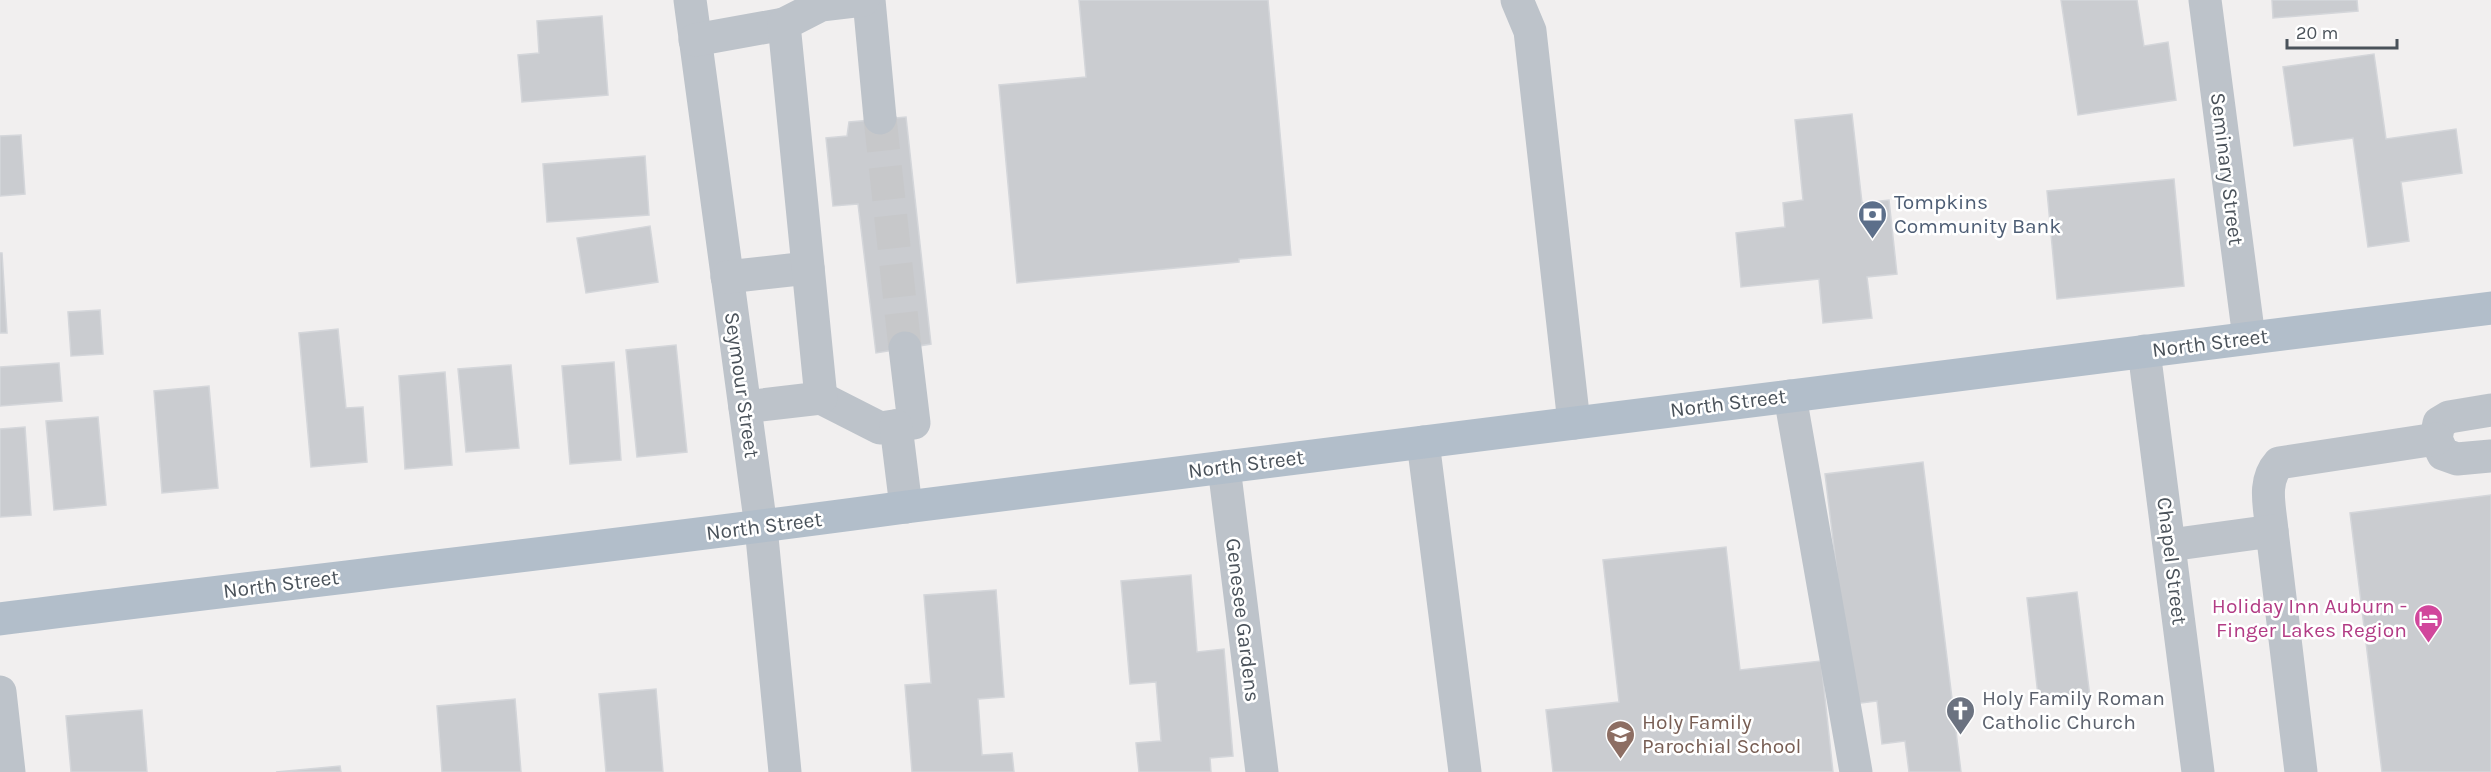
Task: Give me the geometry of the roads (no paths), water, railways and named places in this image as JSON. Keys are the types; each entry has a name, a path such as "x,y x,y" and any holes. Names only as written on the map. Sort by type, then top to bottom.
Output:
{"main road":[{"name":"North Street","path":"0,619 546,551 761,527 2491,308"}],"street":[{"name":"Seymour Street","path":"690,0 761,527 785,772"},
{"path":"695,40 784,24 821,2 862,0"},
{"path":"869,0 880,118"},
{"path":"1517,0 1534,15 1574,423"},
{"name":"Seminary Street","path":"2205,0 2249,338"},
{"path":"784,24 821,398"},
{"path":"728,277 808,268"},
{"path":"745,407 821,398 880,428 914,423 905,348"},
{"name":"Chapel Street","path":"2144,351 2198,772"},
{"path":"1790,396 1856,772"},
{"path":"2491,410 2449,417 2439,423 2436,439 2442,454 2457,459 2491,456"},
{"path":"896,426 906,507"},
{"path":"2301,772 2267,484 2271,472 2279,463 2436,439"},
{"path":"1423,442 1465,772"},
{"name":"Genesee Gardens","path":"1224,467 1262,772"},
{"path":"2170,545 2272,531"},
{"path":"0,692 9,772"}],"tunnel":[{"path":"880,118 905,348"}],"place":[{"name":"Tompkins Community Bank","path":"1873,240"},
{"name":"Holiday Inn Auburn - Finger Lakes Region","path":"2428,644"},
{"name":"Holy Family Roman Catholic Church","path":"1961,736"},
{"name":"Holy Family Parochial School","path":"1621,760"}]}
